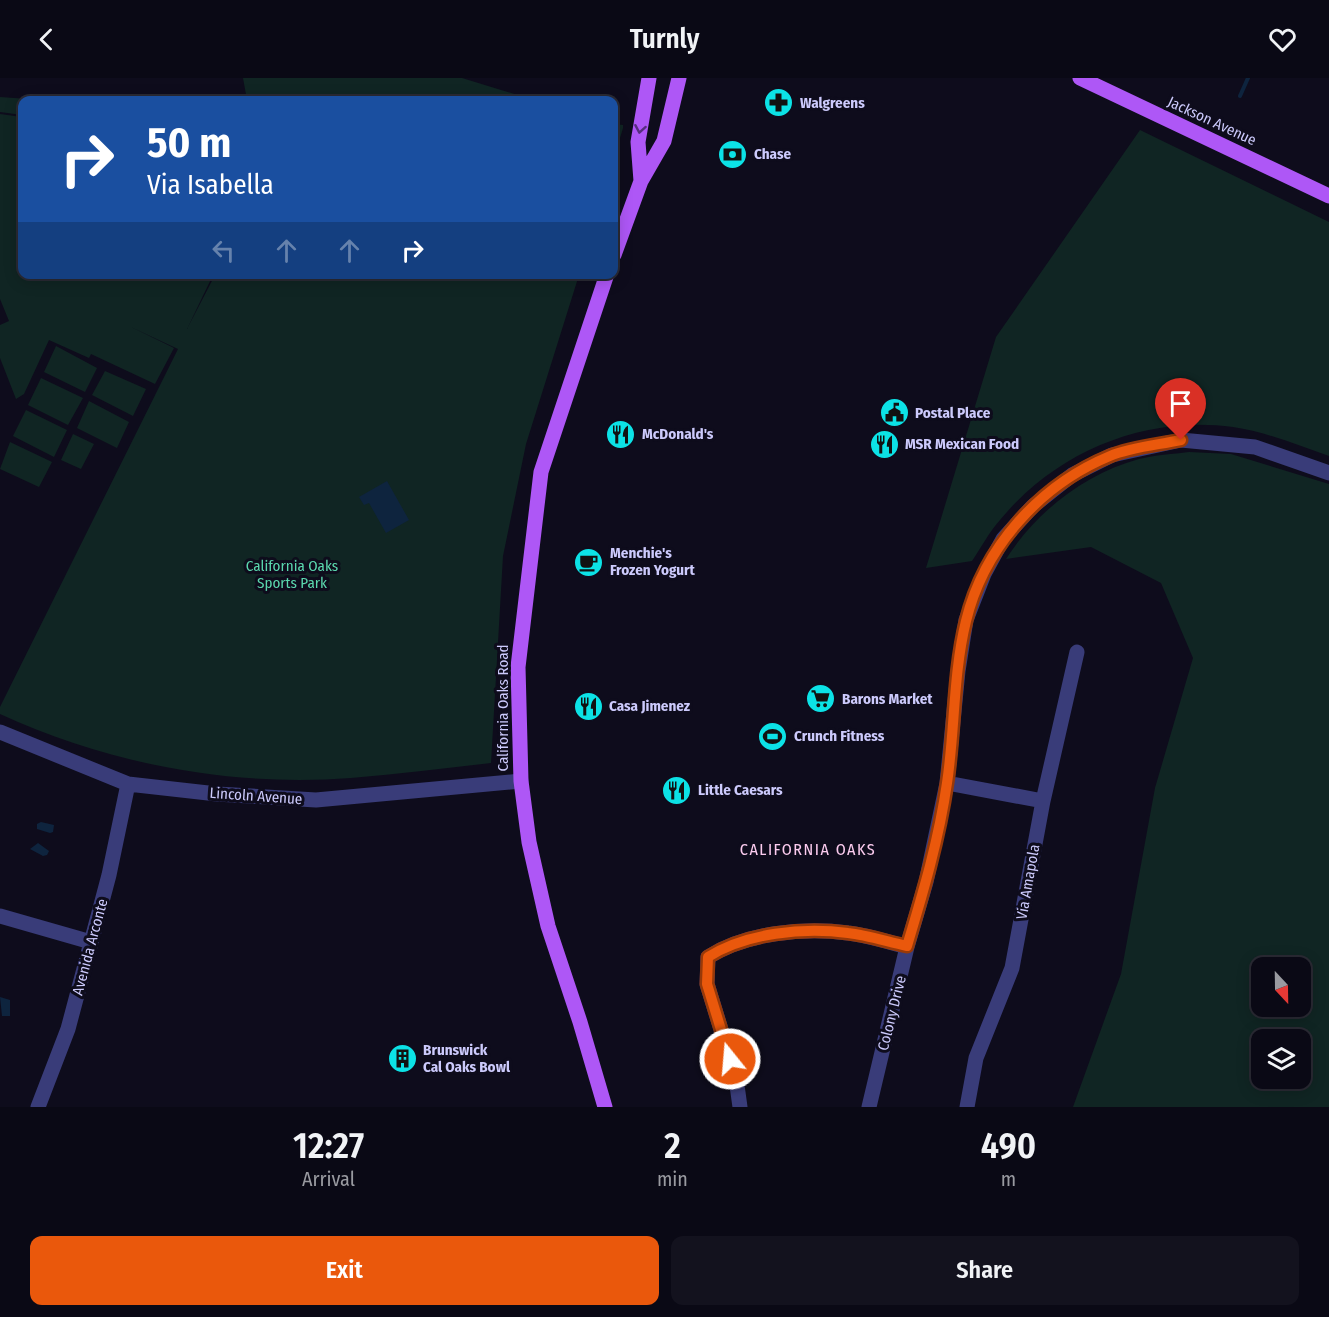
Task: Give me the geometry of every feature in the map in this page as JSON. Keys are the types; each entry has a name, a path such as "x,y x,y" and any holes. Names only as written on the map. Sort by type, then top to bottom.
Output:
{"main road":[{"path":"641,181 638,142 650,78"},
{"path":"618,244 641,181 664,141 679,78"},
{"name":"Jackson Avenue","path":"1080,78 1329,196"},
{"name":"California Oaks Road","path":"605,279 541,472 518,667 521,781 529,842 548,926 605,1107"}],"street":[{"name":"Colony Drive","path":"869,1107 907,946 927,882 947,783 958,671 966,620 984,574 1003,539 1041,500 1072,475 1112,455 1181,440 1256,447 1329,473"},
{"name":"Via Amapola","path":"967,1107 976,1058 1012,968 1043,801 1077,652"},
{"name":"Lincoln Avenue","path":"0,732 128,784 218,794 316,800 521,781"},
{"path":"947,783 1043,801"},
{"name":"Avenida Arconte","path":"38,1107 68,1029 109,875 128,784"},
{"path":"0,916 91,942"},
{"path":"740,1107 736,1078 707,984 708,957 726,945 797,931 848,933 907,946"}],"green space":[{"path":"243,78 462,78 521,96 246,96"},
{"path":"0,97 18,98 18,114 0,112"},
{"name":"California Oaks Sports Park","path":"0,114 18,116 18,279 211,279 187,329 213,279 578,279 526,444 503,556 491,763 351,778 306,780 216,775 127,759 41,731 0,714 0,707 178,349 131,327 174,348 155,384 91,354 89,358 49,340 24,394 16,399 0,358 0,325 9,321 0,299"},
{"path":"618,124 623,125 618,145"},
{"path":"1140,130 1329,222 1329,456 1270,435 1233,427 1200,425 1167,427 1136,433 1105,443 1076,457 1048,475 1000,520 972,561 926,568 996,337"},
{"path":"56,346 97,368 85,392 44,372"},
{"path":"105,371 146,389 133,416 92,395"},
{"path":"41,378 83,398 68,425 28,405"},
{"path":"89,401 129,422 117,448 77,428"},
{"path":"26,410 67,430 54,457 13,436"},
{"path":"73,434 94,444 81,469 61,460"},
{"path":"10,442 52,462 39,487 0,469"},
{"path":"1189,452 1231,454 1329,484 1329,1107 1073,1107 1121,974 1155,788 1193,658 1161,583 1091,547 1006,559 1032,526 1063,497 1099,474 1139,459"}],"water":[{"path":"387,481 409,520 386,533 369,503 364,505 359,497"},
{"path":"41,822 54,825 53,832 37,829 37,824"},
{"path":"38,843 49,851 47,855 43,856 30,849"},
{"path":"0,997 10,1000 10,1016 2,1016"}],"waterway":[{"path":"1240,96 1248,78"}],"place":[{"name":"Walgreens","path":"779,103"},
{"name":"Chase","path":"733,154"},
{"name":"Postal Place","path":"894,413"},
{"name":"McDonald's","path":"621,434"},
{"name":"MSR Mexican Food","path":"884,444"},
{"name":"Menchie's Frozen Yogurt","path":"589,562"},
{"name":"Barons Market","path":"821,699"},
{"name":"Casa Jimenez","path":"588,706"},
{"name":"Crunch Fitness","path":"773,736"},
{"name":"Little Caesars","path":"677,790"},
{"name":"Brunswick Cal Oaks Bowl","path":"402,1059"}],"district":[{"name":"CALIFORNIA OAKS","path":"808,849"}],"route":[{"path":"730,1059 707,984 708,957 726,945 797,931 848,933 907,946 927,882 947,783 958,671 966,620 984,574 1003,539 1033,506 1072,475 1112,455 1181,440"}]}
